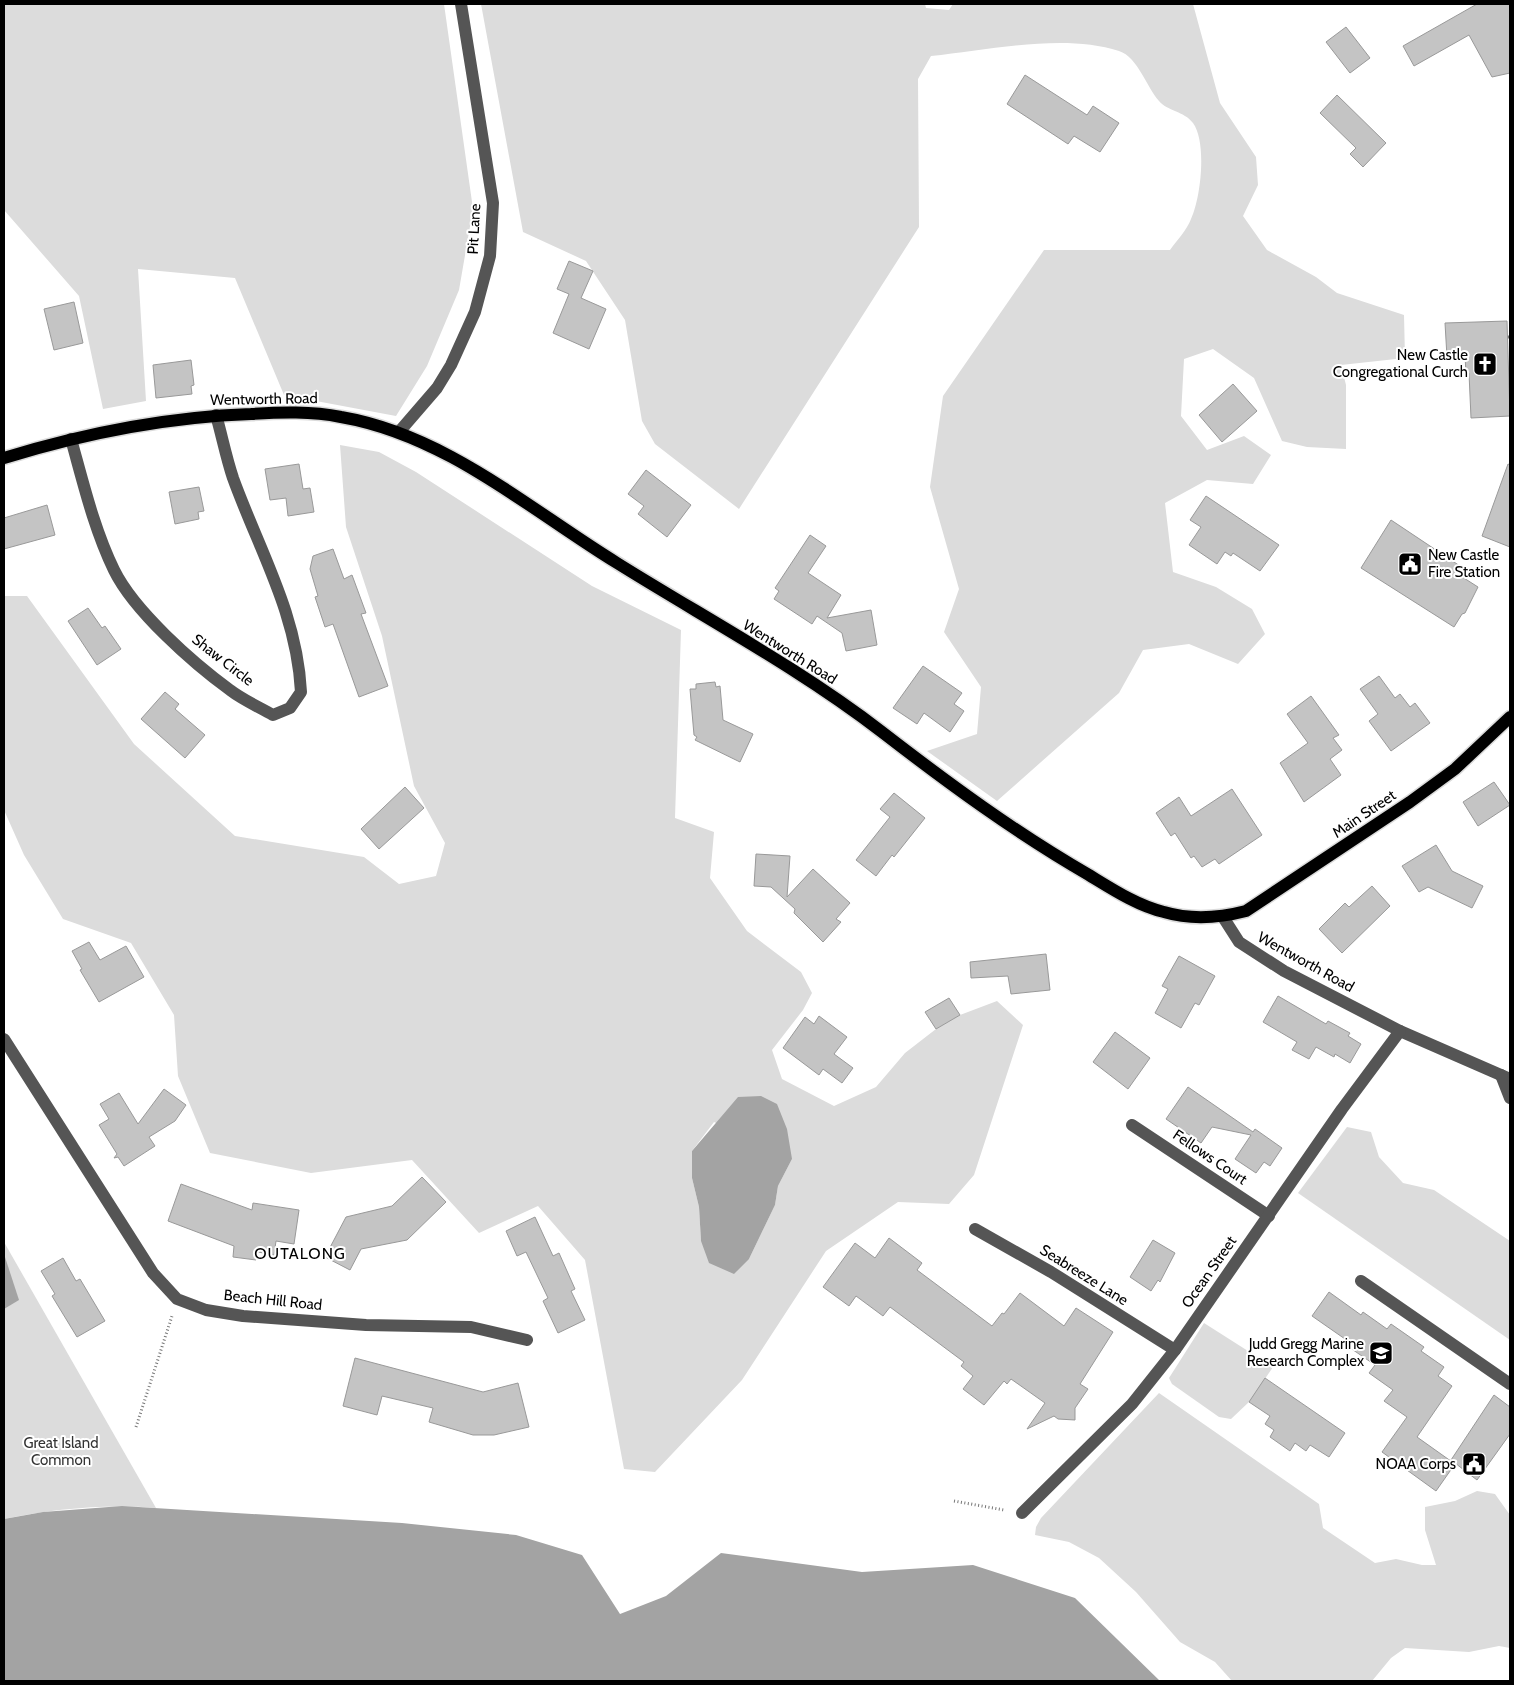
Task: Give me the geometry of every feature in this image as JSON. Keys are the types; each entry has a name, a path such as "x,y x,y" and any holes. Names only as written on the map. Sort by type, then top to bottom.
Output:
{"main road":[{"name":"Wentworth Road","path":"4,458 71,439 134,425 216,415 314,413 343,417 399,432 458,461 498,485 569,534 785,665 878,729 931,770 1064,861 1111,888 1160,912 1186,917 1223,916"},
{"name":"Main Street","path":"1223,916 1246,911 1410,802 1455,769 1510,717"}],"street":[{"name":"Pit Lane","path":"399,432 437,388 452,364 475,312 490,256 493,204 461,4"},
{"name":"Shaw Circle","path":"71,439 103,545 115,572 130,595 187,654 231,691 273,715 290,708 301,692 295,640 288,614 233,477 216,415"},
{"name":"Wentworth Road","path":"1223,916 1239,942 1284,971 1400,1031 1505,1077"},
{"name":"Ocean Street","path":"1022,1513 1132,1404 1175,1350 1342,1109 1400,1031"},
{"name":"Beach Hill Road","path":"4,1040 153,1273 178,1298 206,1310 243,1316 366,1325 471,1327 528,1340"},
{"path":"1505,1077 1510,1098"},
{"name":"Fellows Court","path":"1132,1125 1269,1216"},
{"name":"Seabreeze Lane","path":"976,1229 1051,1272 1175,1350"},
{"path":"1361,1281 1510,1384"}],"path":[{"path":"136,1427 178,1298"},
{"path":"954,1501 1022,1513"}],"green space":[{"path":"4,4 444,4 473,209 459,290 427,366 396,416 284,395 235,278 138,269 146,401 103,409 79,296 4,210"},
{"path":"481,4 925,4 926,8 949,10 953,4 1193,4 1220,103 1256,157 1258,185 1243,216 1267,250 1316,277 1337,293 1404,315 1405,358 1341,365 1346,385 1346,449 1307,447 1282,441 1254,378 1213,349 1184,359 1181,416 1207,450 1244,436 1271,455 1253,484 1207,480 1165,503 1173,572 1216,587 1252,609 1265,634 1238,664 1189,644 1143,650 1119,693 997,801 927,751 977,734 981,687 944,632 959,589 930,487 943,396 1044,250 1170,250 1187,227 1195,210 1201,170 1200,143 1197,132 1189,119 1166,107 1159,101 1137,66 1126,54 1098,46 1075,43 1051,43 1026,44 931,56 918,79 919,227 739,509 655,444 642,421 625,320 586,261 523,232"},
{"path":"340,445 379,452 416,472 592,586 681,630 675,818 714,832 710,878 747,931 801,972 812,993 803,1010 772,1050 782,1079 834,1106 876,1087 905,1053 936,1029 960,1015 997,1001 1023,1025 974,1175 949,1204 898,1202 826,1251 742,1380 655,1472 624,1469 585,1260 538,1206 479,1233 412,1160 311,1173 210,1153 178,1076 174,1015 131,943 63,919 24,855 4,810 4,596 27,596 134,744 235,836 364,857 399,884 436,876 445,843 414,786 382,636 346,527","holes":["714,1122 792,1159 778,1186 775,1205 749,1259 701,1241 699,1207 692,1178 692,1151"]},
{"path":"1347,1127 1371,1132 1379,1157 1403,1183 1434,1190 1510,1241 1510,1340 1298,1193"},
{"name":"Great Island Common","path":"4,1242 156,1508 80,1508 4,1519"},
{"path":"1204,1323 1273,1367 1249,1402 1231,1419 1219,1417 1172,1384 1169,1378"},
{"path":"1159,1393 1319,1504 1323,1528 1375,1563 1396,1559 1422,1565 1436,1565 1425,1530 1425,1507 1455,1501 1477,1491 1495,1494 1510,1515 1510,1648 1499,1646 1469,1652 1405,1648 1391,1658 1372,1681 1232,1681 1215,1662 1180,1642 1136,1592 1099,1558 1069,1542 1035,1535 1036,1527 1041,1518"}],"shaded area":[{"path":"761,1096 777,1104 787,1129 792,1159 778,1186 775,1205 749,1259 734,1274 709,1263 701,1241 699,1207 692,1178 692,1151 738,1097"},
{"path":"4,1254 19,1300 4,1309"},
{"path":"122,1506 402,1523 516,1535 582,1555 620,1614 666,1596 721,1553 862,1572 973,1565 1075,1598 1160,1681 4,1681 4,1519 43,1512"}],"building":[{"path":"1477,4 1510,4 1510,73 1492,77 1469,35 1414,66 1403,46"},
{"path":"1346,27 1370,58 1350,73 1326,42"},
{"path":"1025,75 1087,115 1093,106 1119,123 1100,152 1074,136 1068,144 1007,104"},
{"path":"1337,95 1386,143 1363,167 1350,154 1356,148 1320,113"},
{"path":"569,261 593,271 581,298 606,309 589,349 553,333 569,294 557,289"},
{"path":"74,302 83,343 54,350 44,309"},
{"name":"New Castle Congregational Curch","path":"1507,321 1510,416 1471,418 1469,373 1466,373 1465,356 1447,357 1445,323"},
{"path":"191,360 194,385 191,386 192,394 156,398 153,365"},
{"path":"1233,384 1257,411 1222,442 1199,415"},
{"path":"299,464 303,489 310,488 314,512 288,516 286,498 270,500 265,469"},
{"path":"1508,464 1510,465 1510,547 1482,536"},
{"path":"646,470 691,505 667,537 638,514 644,506 628,494"},
{"path":"199,487 204,511 198,512 199,519 175,524 169,492"},
{"path":"1206,496 1279,545 1260,571 1233,553 1231,556 1225,552 1217,564 1189,545 1201,527 1190,520"},
{"path":"47,505 55,535 4,549 4,518"},
{"name":"New Castle Fire Station","path":"1391,520 1460,566 1456,573 1478,587 1465,613 1462,614 1454,627 1361,568"},
{"path":"810,535 826,546 808,573 841,595 827,618 871,610 877,645 846,651 842,633 817,616 812,624 774,599 779,591 775,588"},
{"path":"333,549 344,579 352,575 366,613 361,614 388,686 359,697 333,624 325,627 315,597 318,596 310,569 313,556"},
{"path":"88,608 102,628 105,626 121,649 97,665 68,621"},
{"path":"923,666 962,693 954,704 964,711 950,732 924,713 917,724 893,708"},
{"path":"1379,676 1395,698 1400,694 1410,707 1415,703 1430,723 1391,751 1369,721 1378,714 1360,689"},
{"path":"715,682 716,687 720,686 723,720 753,734 740,762 695,740 697,737 694,735 690,689 696,689 696,684"},
{"path":"165,692 179,704 175,709 205,735 185,758 141,719"},
{"path":"1311,696 1339,735 1333,738 1342,750 1330,759 1341,775 1304,802 1280,763 1308,743 1287,714"},
{"path":"1494,782 1510,805 1478,826 1463,802"},
{"path":"405,787 424,808 379,849 361,829"},
{"path":"1232,789 1262,835 1219,864 1215,859 1202,867 1194,856 1191,858 1175,833 1171,836 1156,813 1179,797 1191,816"},
{"path":"894,793 925,818 876,876 856,860 890,817 880,809"},
{"path":"1436,845 1452,871 1483,886 1472,908 1428,887 1419,892 1402,866"},
{"path":"756,854 790,856 787,897 813,869 850,903 836,919 841,922 823,942 794,913 795,909 771,887 754,886"},
{"path":"1372,886 1390,906 1342,953 1319,929 1345,903 1349,907"},
{"path":"89,942 100,960 126,946 144,977 99,1002 80,970 82,969 72,951"},
{"path":"1046,954 1050,990 1011,994 1008,976 971,978 970,962"},
{"path":"1179,956 1215,976 1199,1005 1195,1003 1181,1028 1155,1013 1168,989 1162,986"},
{"path":"1278,996 1326,1024 1328,1021 1350,1033 1348,1036 1361,1044 1350,1063 1335,1054 1334,1057 1316,1047 1309,1059 1292,1050 1297,1042 1263,1022"},
{"path":"949,998 960,1015 936,1029 925,1012"},
{"path":"819,1016 847,1037 834,1054 853,1068 842,1083 823,1069 819,1075 783,1048 805,1017 814,1024"},
{"path":"1115,1032 1150,1058 1128,1089 1093,1062"},
{"path":"1188,1087 1253,1132 1255,1129 1282,1148 1270,1166 1264,1162 1256,1173 1235,1159 1251,1135 1212,1127 1201,1143 1166,1119"},
{"path":"164,1089 186,1105 175,1121 149,1137 155,1146 124,1166 118,1157 114,1158 117,1154 99,1125 109,1119 100,1104 119,1093 138,1124"},
{"path":"422,1177 446,1202 407,1240 361,1249 350,1270 325,1257 346,1217 392,1206"},
{"path":"181,1184 252,1210 253,1203 299,1210 294,1244 276,1241 274,1255 258,1252 256,1260 233,1257 234,1246 168,1221"},
{"path":"535,1217 553,1256 559,1253 575,1289 571,1291 585,1320 558,1333 543,1301 548,1298 526,1252 517,1256 506,1231"},
{"path":"889,1238 922,1263 917,1270 992,1326 1020,1293 1064,1326 1076,1308 1113,1332 1080,1384 1088,1389 1075,1408 1075,1420 1058,1419 1054,1416 1027,1429 1045,1403 1011,1379 1007,1384 1004,1381 984,1405 963,1389 973,1376 961,1366 964,1362 890,1307 883,1316 856,1296 849,1306 823,1287 855,1243 875,1258"},
{"path":"1153,1240 1175,1253 1160,1282 1158,1280 1151,1291 1130,1277"},
{"path":"63,1258 76,1281 80,1279 105,1321 77,1337 52,1296 55,1294 41,1271"},
{"path":"1329,1292 1361,1315 1363,1312 1387,1329 1391,1324 1424,1347 1421,1351 1444,1367 1438,1376 1452,1386 1417,1437 1455,1464 1436,1491 1382,1452 1407,1417 1384,1401 1393,1390 1369,1373 1375,1365 1343,1343 1345,1339 1312,1316"},
{"path":"355,1358 483,1392 518,1383 529,1427 494,1435 473,1435 429,1422 433,1408 382,1396 377,1415 343,1406"},
{"path":"1265,1378 1345,1433 1329,1457 1310,1445 1306,1451 1295,1443 1290,1451 1270,1437 1274,1430 1265,1424 1270,1416 1249,1402"},
{"path":"1494,1395 1510,1407 1510,1434 1477,1480 1451,1460"}],"place":[{"name":"New Castle Congregational Curch","path":"1485,364"},
{"name":"New Castle Fire Station","path":"1410,564"},
{"name":"Judd Gregg Marine Research Complex","path":"1381,1353"},
{"name":"NOAA Corps","path":"1474,1464"}],"district":[{"name":"OUTALONG","path":"300,1253"}]}
